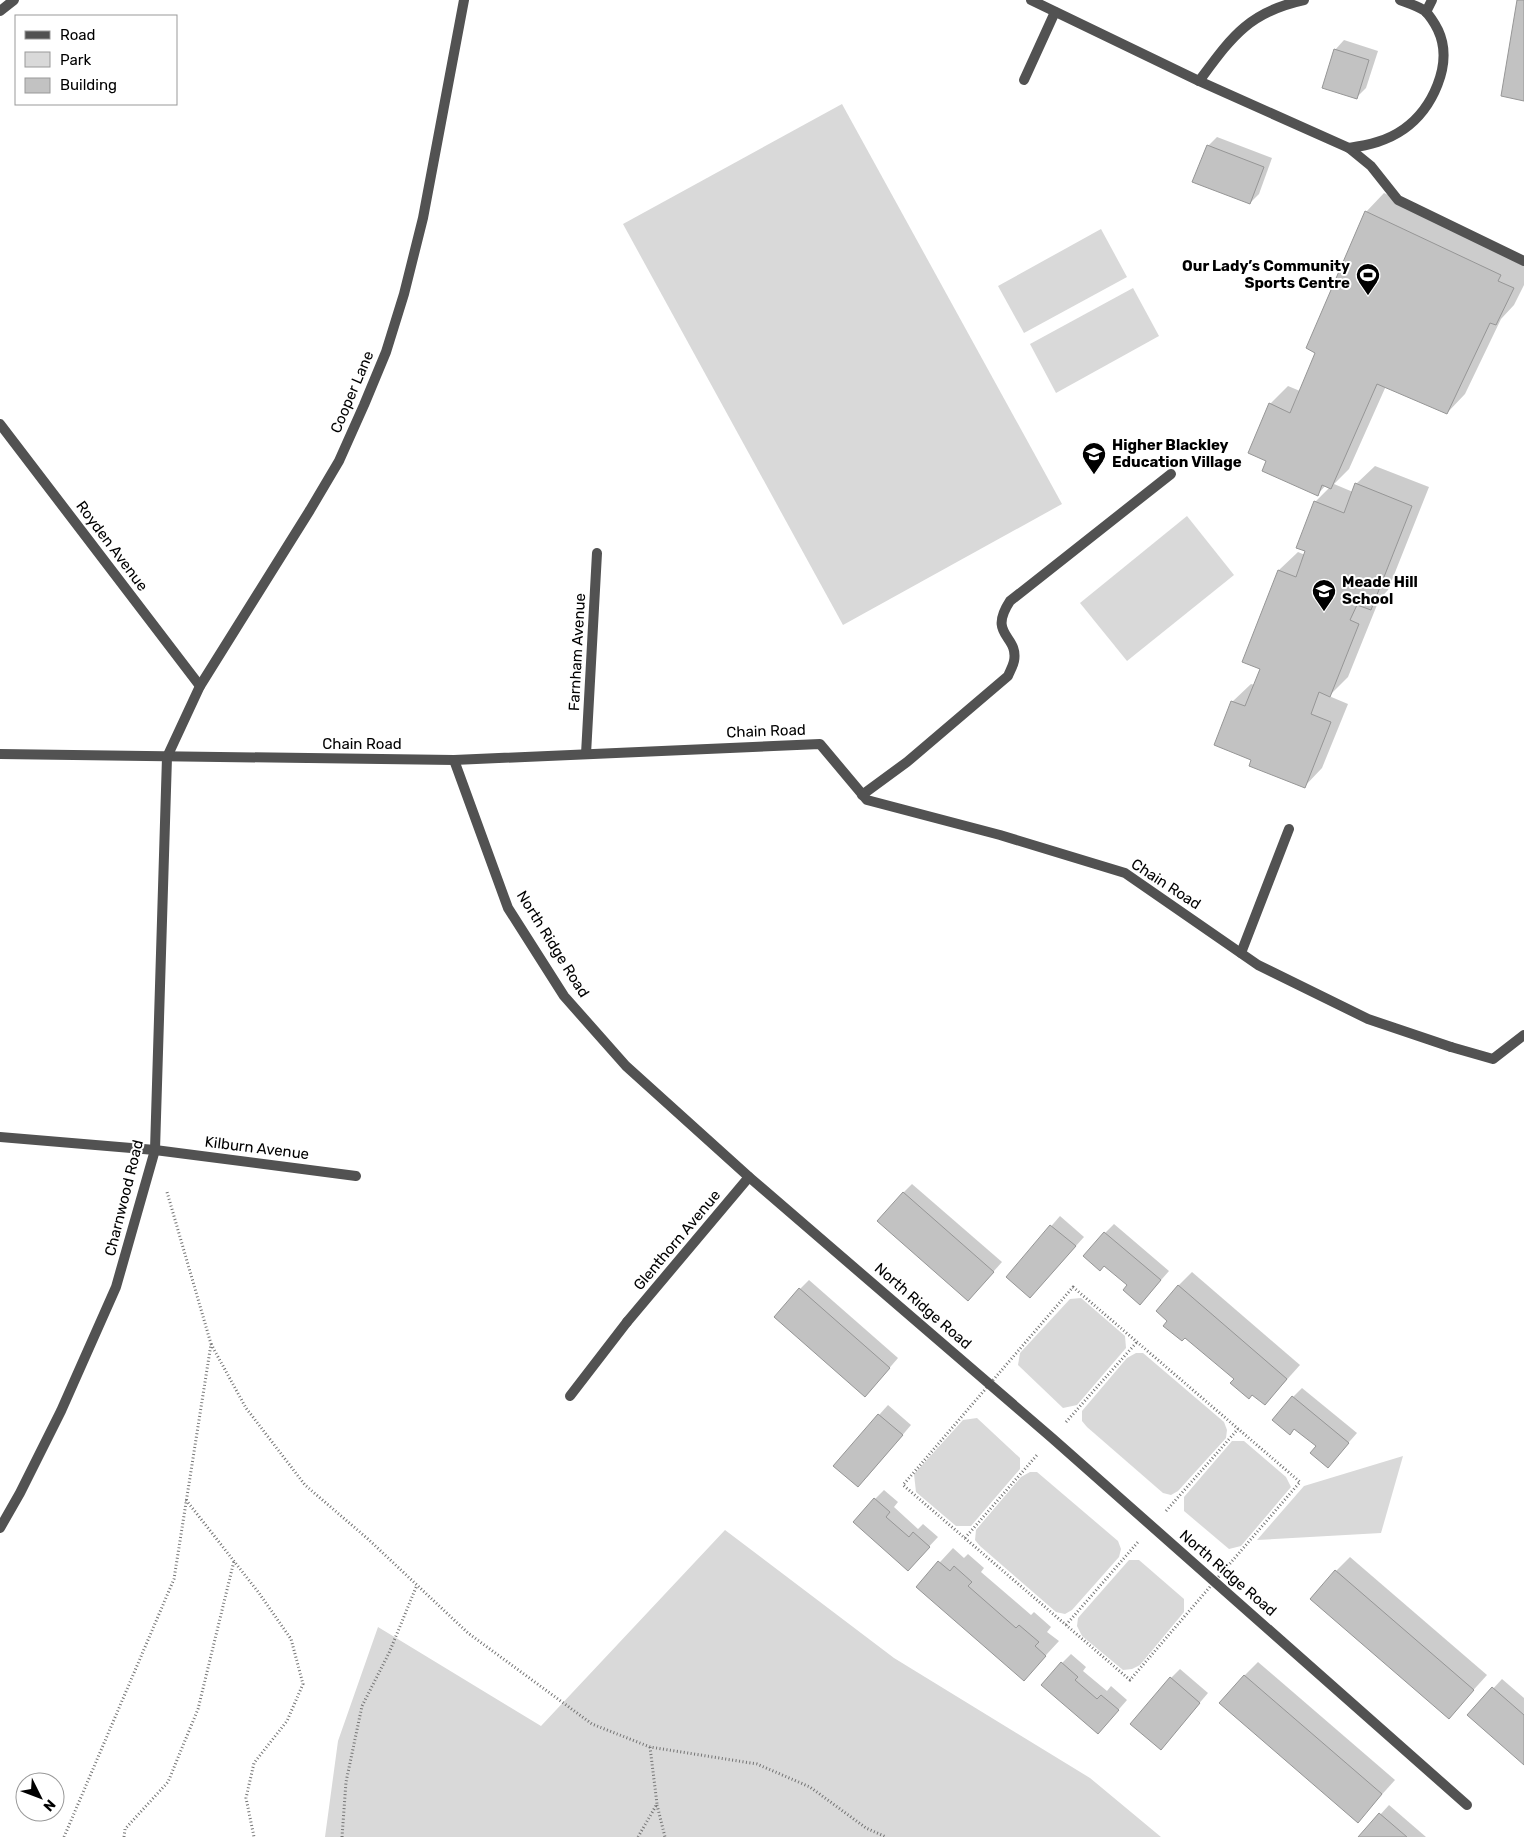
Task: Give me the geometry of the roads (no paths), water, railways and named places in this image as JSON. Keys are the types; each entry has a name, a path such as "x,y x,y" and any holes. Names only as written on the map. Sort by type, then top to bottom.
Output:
{"street":[{"path":"0,11 14,0"},
{"name":"Cooper Lane","path":"167,757 200,686 339,460 386,352 404,294 423,218 464,0"},
{"path":"1032,0 1199,81 1349,148 1371,166 1398,200 1524,261"},
{"path":"1199,81 1220,52 1242,28 1268,10 1304,0"},
{"path":"1349,148 1372,144 1404,129 1423,111 1434,92 1442,69 1441,38 1434,24 1426,12 1400,0"},
{"path":"1426,12 1432,0"},
{"path":"1024,80 1055,12"},
{"name":"Royden Avenue","path":"0,424 200,686"},
{"path":"862,795 907,762 1008,676 1014,661 1014,653 1002,631 1001,617 1010,600 1171,474"},
{"name":"Farnham Avenue","path":"586,754 597,553"},
{"name":"Chain Road","path":"0,754 454,760 820,744 867,800 1000,835 1125,873 1258,965 1368,1019 1493,1059 1524,1035"},
{"name":"Charnwood Road","path":"0,1528 62,1411 116,1287 155,1150 167,757"},
{"name":"North Ridge Road","path":"454,760 508,908 564,996 626,1066 749,1177 1088,1469 1467,1804"},
{"path":"1241,953 1289,829"},
{"name":"Kilburn Avenue","path":"0,1136 155,1150 356,1176"},
{"name":"Glenthorn Avenue","path":"570,1396 627,1322 749,1177"}],"place":[{"name":"Our Lady’s Community Sports Centre","path":"1368,296"},
{"name":"Higher Blackley Education Village","path":"1094,475"},
{"name":"Meade Hill School","path":"1324,612"}]}
